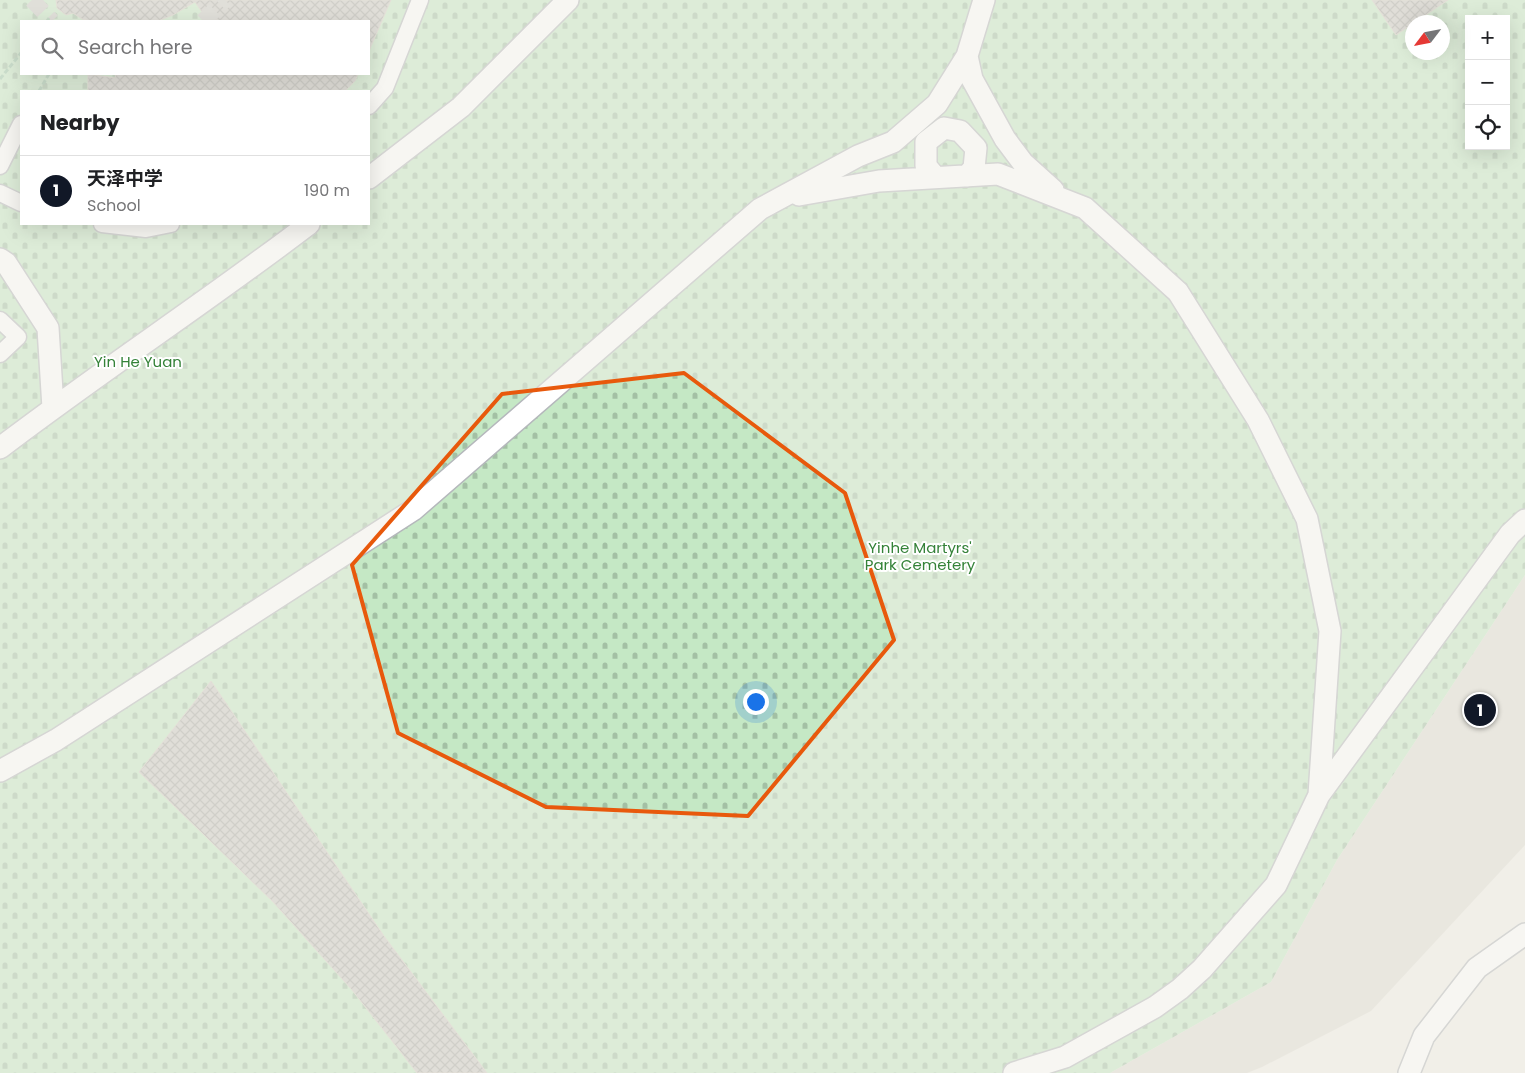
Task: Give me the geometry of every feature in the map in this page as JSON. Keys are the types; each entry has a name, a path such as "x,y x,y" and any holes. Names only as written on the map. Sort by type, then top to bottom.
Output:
{"street":[{"path":"370,105 385,88 420,0"},
{"path":"370,177 461,107 568,0"},
{"path":"0,771 56,740 413,510 760,209 858,156 893,142 937,104 967,56 984,0"},
{"path":"967,56 972,79 1005,139 1024,163 1063,199"},
{"path":"937,104 935,123 960,131 976,148 974,168 967,176"},
{"path":"0,166 20,126"},
{"path":"926,142 944,128 948,128"},
{"path":"903,133 920,136 926,142 926,166 935,177"},
{"path":"780,198 879,181 998,174 1085,208 1178,292 1258,420 1307,519 1330,631 1319,795"},
{"path":"0,193 20,203"},
{"path":"111,225 146,229 166,225"},
{"path":"0,448 308,225"},
{"path":"0,259 6,263 48,328 53,408"},
{"path":"0,320 18,337 0,354"},
{"path":"1014,1073 1065,1057 1155,1008 1202,969 1276,885 1319,795 1510,534 1525,520"},
{"path":"1409,1073 1424,1036 1477,968 1525,934"}],"path":[{"path":"0,79 20,54"},
{"path":"40,90 48,75"}],"highlighted area":[{"path":"684,373 845,493 894,640 748,816 546,807 398,733 352,565 502,394"}],"shaded area":[{"path":"1525,575 1525,845 1371,1011 1247,1073 1110,1073 1271,982 1337,860"}],"green space":[{"name":"Yinhe Martyrs' Park Cemetery","path":"0,0 1525,0 1525,575 1337,860 1271,982 1110,1073 0,1073"}],"building":[{"path":"56,0 391,0 370,49 370,20 207,20 195,2 160,20 86,20 73,13 66,15 57,8"},
{"path":"1372,0 1448,0 1426,15 1405,15 1405,29 1396,35"},
{"path":"88,75 115,78 116,75 358,75 355,81 346,90 88,90"},
{"path":"211,681 384,936 487,1073 417,1073 352,990 273,902 139,772"}],"tunnel":[{"path":"32,0 51,20"},
{"path":"204,20 225,0"}],"place":[{"name":"天泽中学","path":"1480,710"}],"park label":[{"name":"Yin He Yuan","path":"138,362"}]}
